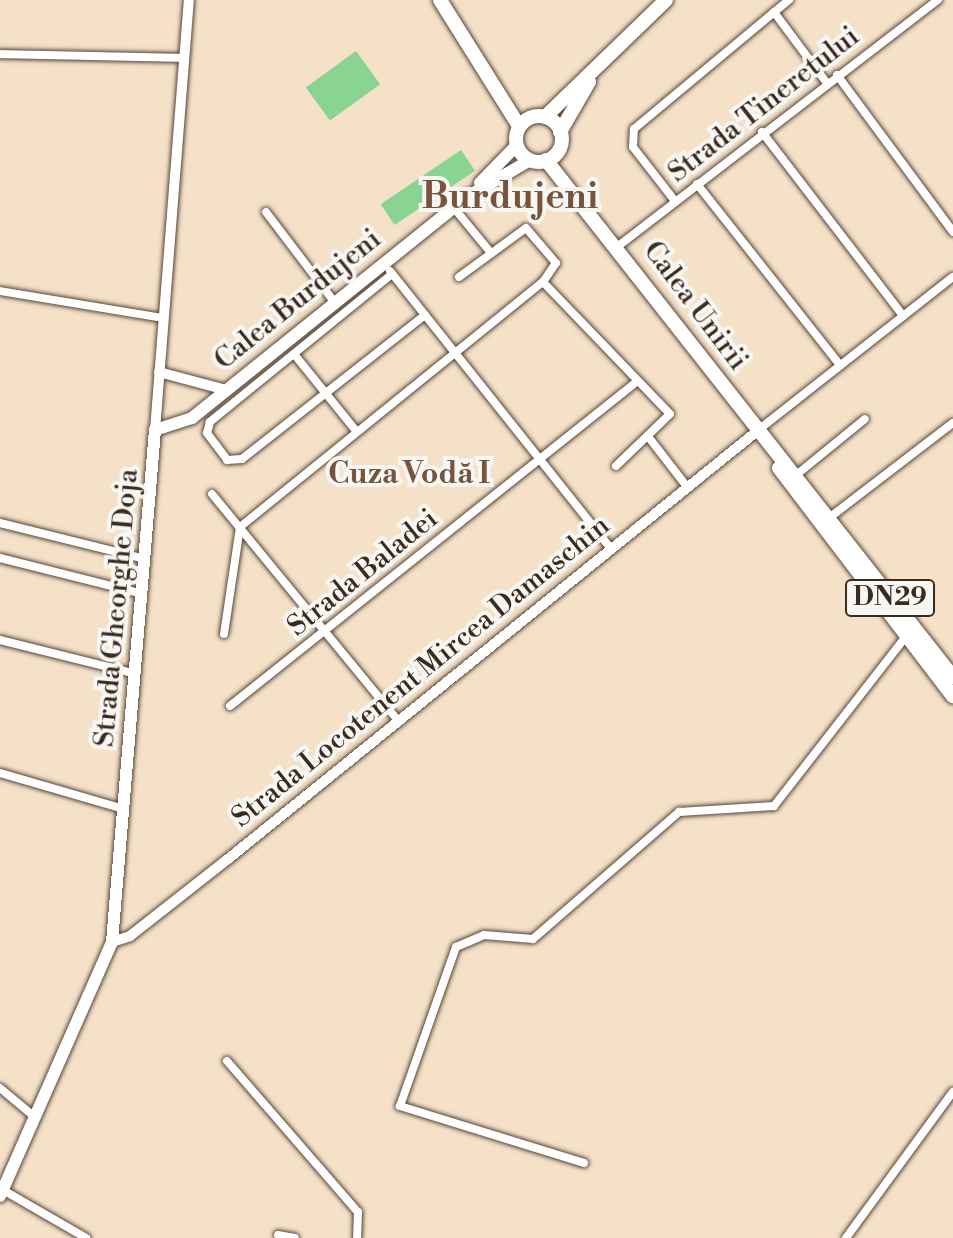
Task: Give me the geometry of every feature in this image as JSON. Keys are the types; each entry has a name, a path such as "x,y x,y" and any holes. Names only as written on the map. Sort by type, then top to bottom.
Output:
{"main road":[{"path":"440,0 499,85 519,126 517,145 530,160 552,156 560,132 593,75"},
{"path":"519,126 538,117 593,75 666,0"},
{"path":"499,85 560,132"},
{"name":"Calea Burdujeni","path":"155,430 180,424 335,303 388,269 467,197 517,145"},
{"name":"Calea Unirii","path":"552,156 617,247 909,633 953,677"},
{"name":"Calea Burdujeni","path":"467,197 530,160"},
{"name":"Strada Gheorghe Doja","path":"2,1193 112,942 155,430"},
{"name":"Calea Unirii","path":"769,450 829,518 953,696"}],"street":[{"name":"Strada Gheorghe Doja","path":"155,430 189,0"},
{"path":"675,201 633,147 634,129 789,0"},
{"name":"Strada Tineretului","path":"617,247 762,132 938,0"},
{"path":"774,12 827,83"},
{"path":"0,54 184,58"},
{"path":"837,75 953,232"},
{"path":"762,132 903,316"},
{"path":"697,184 840,365"},
{"path":"454,208 491,253"},
{"path":"266,212 335,303"},
{"path":"224,634 240,527 543,282 556,263 535,230 491,253 459,277"},
{"path":"425,315 236,462 207,433 210,422 294,354 388,269 455,352 611,549"},
{"path":"756,432 953,277"},
{"path":"543,282 634,384 648,387 672,418 616,466"},
{"path":"0,291 163,318"},
{"path":"294,354 357,432"},
{"path":"159,372 226,390"},
{"name":"Strada Baladei","path":"230,706 634,384"},
{"path":"795,476 865,419"},
{"path":"829,518 953,423"},
{"name":"Strada Locotenent Mircea Damaschin","path":"112,942 130,936 756,432"},
{"path":"650,439 688,488"},
{"path":"212,494 399,722"},
{"path":"0,523 146,559"},
{"path":"0,558 143,594"},
{"path":"584,1163 400,1106 456,947 484,935 533,939 679,812 774,806 909,633"},
{"path":"0,640 136,674"},
{"path":"0,773 124,809"},
{"path":"227,1061 358,1212 357,1238"},
{"path":"0,1088 37,1118"},
{"path":"846,1238 953,1092"},
{"path":"2,1193 86,1238"},
{"path":"278,1235 295,1238"}],"green space":[{"path":"356,51 380,84 330,121 306,87"},
{"path":"461,150 475,171 395,225 381,204"}],"district":[{"name":"Burdujeni","path":"510,198"},
{"name":"Cuza Vodă I","path":"409,474"}]}
